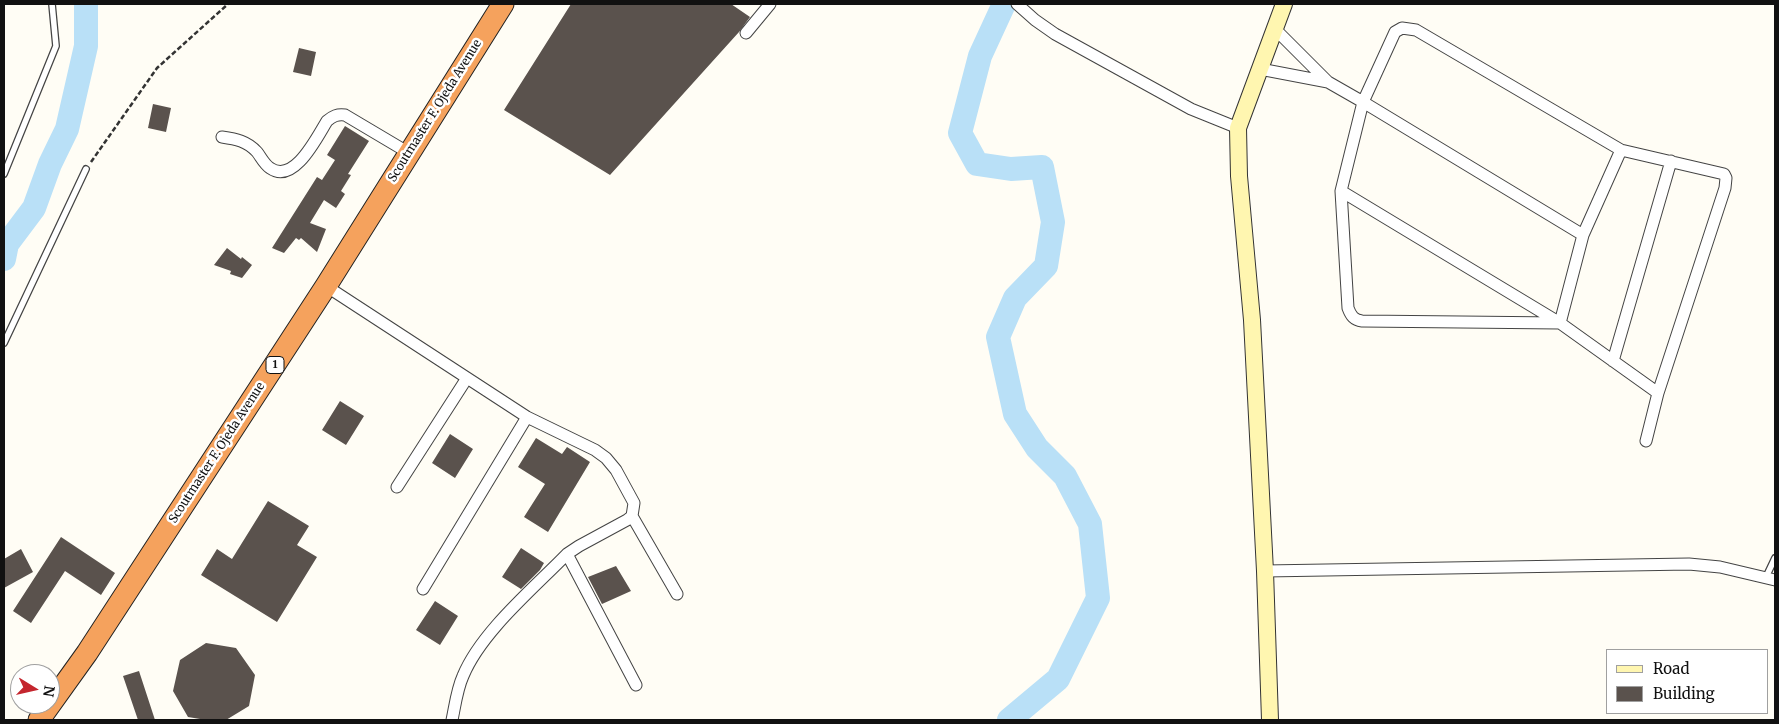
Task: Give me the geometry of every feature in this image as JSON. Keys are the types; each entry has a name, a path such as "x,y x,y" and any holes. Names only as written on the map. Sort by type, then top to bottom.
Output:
{"highway":[{"name":"Scoutmaster F. Ojeda Avenue","path":"39,720 87,652 326,286 502,4"}],"street":[{"path":"746,33 770,4"},
{"path":"1017,4 1055,34 1191,108 1238,128"},
{"path":"1270,720 1265,571 1252,320 1239,176 1238,128 1284,4"},
{"path":"1560,323 1362,321 1356,320 1350,314 1348,308 1341,191 1363,102 1395,32 1402,28 1424,35 1620,150 1724,174 1725,188 1658,393 1646,441"},
{"path":"1275,29 1328,82 1583,235"},
{"path":"1260,69 1328,82"},
{"path":"222,137 240,140 248,144 271,169 289,170 303,159 328,121 333,116 339,114 345,115 409,153"},
{"path":"1560,323 1583,235 1620,150"},
{"path":"1613,361 1672,161"},
{"path":"1341,191 1560,323 1658,393"},
{"path":"326,286 527,417 595,450 606,458 616,470 631,496 634,503 632,516 677,594"},
{"path":"396,487 467,378"},
{"path":"423,589 527,417"},
{"path":"452,720 462,678 471,658 487,636 567,554 632,516"},
{"path":"567,554 636,685"},
{"path":"1265,571 1689,564 1720,567 1771,579"}],"lane":[{"path":"4,174 56,46 52,4"},
{"path":"4,343 86,169"},
{"path":"1771,579 1775,558"}],"path":[{"path":"86,169 157,68 223,6 228,4"}],"building":[{"path":"571,4 731,4 750,17 739,32 610,175 504,110"},
{"path":"299,48 316,52 311,76 293,72"},
{"path":"153,104 171,108 166,132 148,128"},
{"path":"345,126 369,141 348,174 351,175 341,191 345,194 336,208 324,200 310,223 326,229 317,252 301,238 299,240 296,238 284,253 272,248 317,177 322,180 335,160 327,155"},
{"path":"227,248 252,265 242,278 230,274 231,271 214,265"},
{"path":"340,401 364,416 346,445 322,430"},
{"path":"450,434 473,449 455,478 432,463"},
{"path":"536,438 562,454 567,447 590,462 548,532 524,517 545,484 518,467"},
{"path":"268,501 309,526 297,545 317,557 277,622 201,575 217,549 232,559"},
{"path":"61,537 115,573 101,595 65,571 31,623 13,611"},
{"path":"521,548 544,563 540,570 521,589 502,577"},
{"path":"21,549 33,572 4,588 4,559"},
{"path":"616,566 631,591 602,604 588,577"},
{"path":"435,601 458,616 440,645 416,630"},
{"path":"206,643 236,648 255,675 249,706 226,720 206,720 188,717 173,691 180,660"},
{"path":"139,671 155,720 138,720 123,676"}],"waterway":[{"path":"4,259 7,244 34,208 50,164 67,129 86,46 86,4"},
{"path":"1004,4 980,56 960,133 977,164 1011,169 1042,167 1053,222 1046,266 1015,298 998,337 1015,414 1037,448 1065,476 1090,524 1098,598 1058,679 1009,720"}]}
